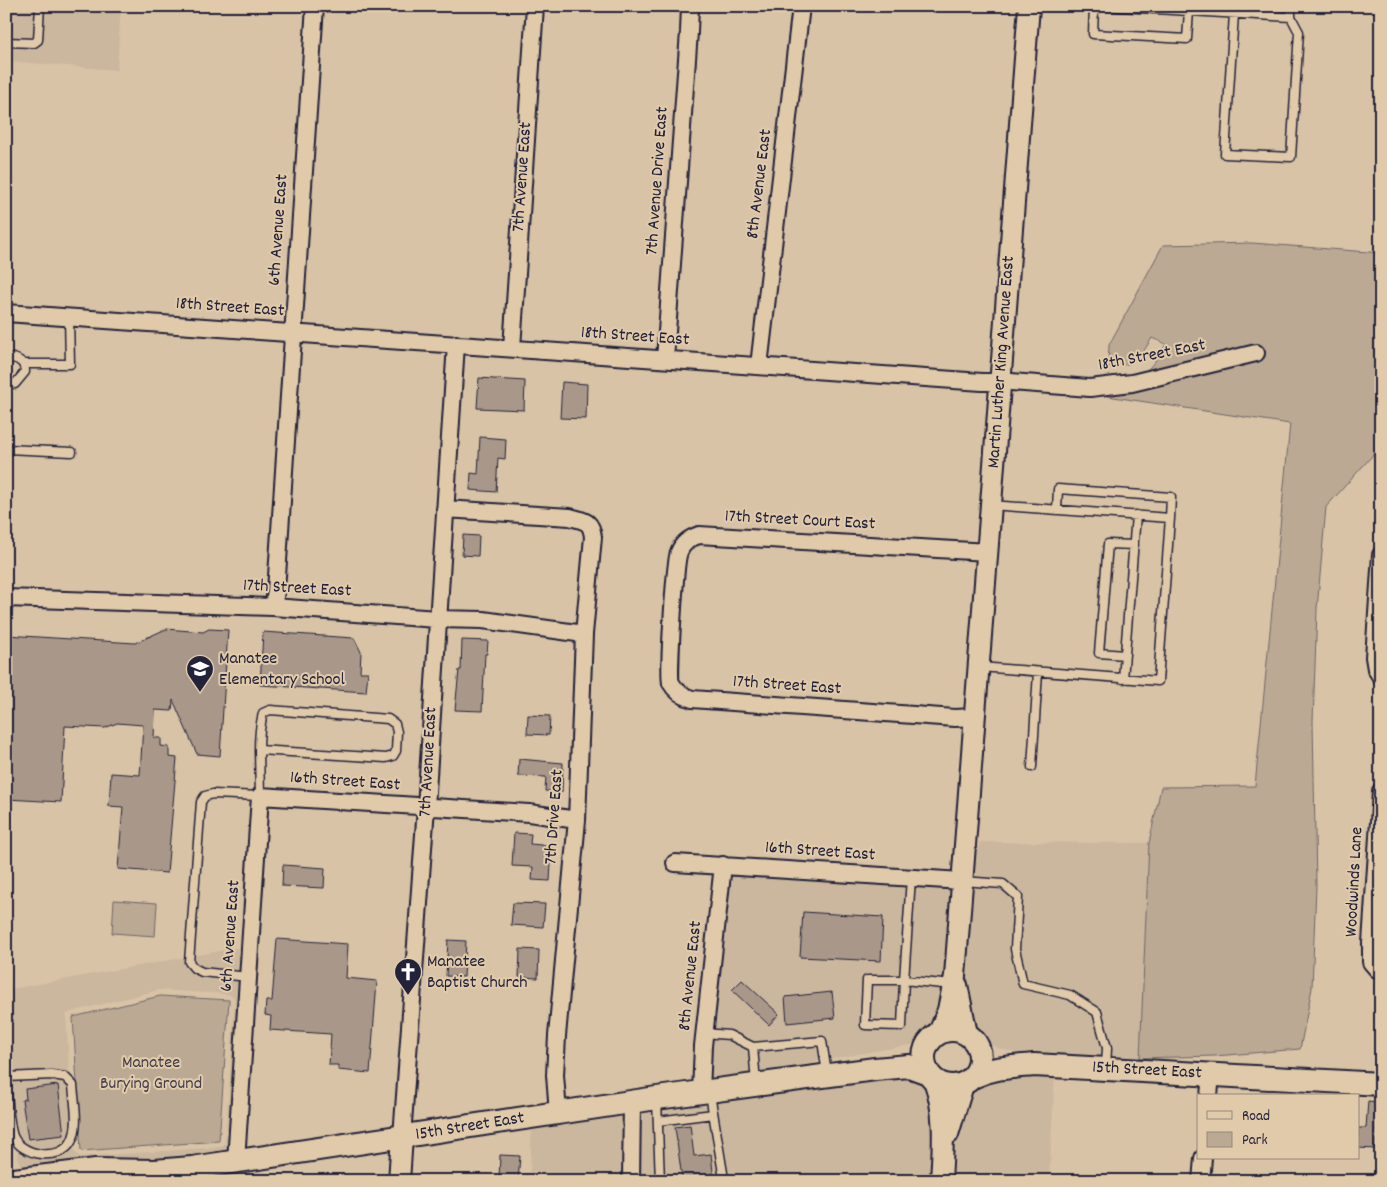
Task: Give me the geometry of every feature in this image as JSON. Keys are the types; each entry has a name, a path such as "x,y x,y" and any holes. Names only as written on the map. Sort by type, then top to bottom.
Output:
{"main road":[{"path":"818,1072 908,1066 948,1086 969,1080 980,1062 973,1040 960,1030 952,1030 932,1040 924,1060 931,1077"},
{"name":"15th Street East","path":"6,1181 96,1170 169,1171 756,1085 887,1057 932,1040"},
{"name":"15th Street East","path":"973,1040 995,1055 1034,1065"},
{"name":"15th Street East","path":"969,1080 988,1070 1034,1065 1106,1069 1210,1085 1381,1084"}],"street":[{"name":"6th Avenue East","path":"273,607 276,591 315,6"},
{"name":"7th Avenue East","path":"512,348 535,6"},
{"name":"7th Avenue Drive East","path":"666,360 690,6"},
{"name":"8th Avenue East","path":"759,366 801,6"},
{"name":"Martin Luther King Avenue East","path":"954,980 1029,6"},
{"name":"18th Street East","path":"6,313 1090,388 1132,383 1256,353"},
{"name":"7th Avenue East","path":"399,1181 426,807 456,344"},
{"name":"7th Drive East","path":"445,509 570,517 590,524 593,537 584,634 576,820 558,1036 556,1084 558,1113"},
{"name":"17th Street Court East","path":"672,614 677,554 683,544 691,538 699,536 988,552"},
{"path":"1381,555 1374,658 1376,669 1381,677"},
{"name":"17th Street East","path":"6,598 273,607 437,619 483,620 584,634"},
{"name":"17th Street East","path":"672,614 670,678 678,692 687,697 955,718 975,717"},
{"name":"Woodwinds Lane","path":"1381,791 1371,962 1377,969 1381,970"},
{"name":"6th Avenue East","path":"236,1161 260,796"},
{"name":"16th Street East","path":"260,796 530,813 576,820"},
{"name":"16th Street East","path":"675,862 962,881"},
{"name":"8th Avenue East","path":"705,1091 704,1033 723,866"},
{"path":"954,980 973,1040"},
{"path":"932,1040 946,1020 954,980"},
{"path":"931,1077 940,1098 943,1121 941,1181"},
{"path":"943,1150 969,1080"},
{"path":"630,1181 632,1102"},
{"path":"1201,1181 1203,1160"}],"lane":[{"path":"6,31 8,6"},
{"path":"6,42 34,43 38,40 40,6"},
{"path":"1094,6 1093,34 1187,39 1189,11"},
{"path":"1104,6 1166,8 1291,17"},
{"path":"1234,14 1225,154 1291,157 1299,32 1291,17 1292,6"},
{"path":"6,361 13,358 24,364 70,364 69,317"},
{"path":"6,383 15,384 20,379 25,372 24,364"},
{"path":"6,449 72,452"},
{"path":"979,667 1158,681 1172,497 1058,489 1057,510"},
{"path":"992,505 1170,518"},
{"path":"1123,678 1136,516"},
{"path":"1124,655 1099,653 1108,544 1134,545"},
{"path":"1032,767 1038,672"},
{"name":"6th Avenue East","path":"259,750 386,758 393,756 396,751 398,732 395,724 388,719 270,710 263,714 261,723 259,750 260,796"},
{"path":"248,976 202,972 194,968 189,962 201,802 205,796 213,794 260,796"},
{"path":"911,877 904,980 902,1026 865,1024 867,980 904,980 954,980"},
{"path":"962,881 1003,884 1018,897 1015,949 1023,984 1070,995 1097,1012 1107,1048 1106,1069"},
{"path":"704,1033 729,1035 753,1047 822,1041 818,1072"},
{"path":"753,1047 756,1085"},
{"path":"6,1077 52,1075 65,1077 73,1085 76,1130 70,1144 54,1153 41,1154 28,1151 19,1145 12,1135 6,1086"},
{"path":"705,1091 713,1114 723,1181"},
{"path":"657,1098 660,1181"},
{"path":"658,1121 713,1114"}],"shaded area":[{"path":"6,6 121,6 117,70 6,61"},
{"path":"980,842 1149,843 1140,1058 1073,1060 1035,1058 998,1048 985,1042 974,1029 963,976 971,869"},
{"path":"730,873 954,887 947,975 933,1028 929,1029 919,1042 915,1044 814,1062 805,1071 709,1083 711,1047"},
{"path":"242,947 228,1155 22,1172 6,1072 6,990","holes":["158,990 229,994 235,1000 225,1144 220,1147 80,1157 74,1151 67,1014"]},
{"path":"908,1073 927,1084 935,1121 933,1181 638,1181 640,1108"},
{"path":"1055,1073 1049,1181 949,1181 951,1151 969,1089 980,1081"},
{"path":"624,1110 623,1175 530,1172 532,1124"}],"green space":[{"path":"1252,243 1381,253 1381,446 1326,507 1317,609 1313,722 1316,886 1312,988 1300,1049 1215,1056 1140,1058 1149,843 1161,787 1255,786 1290,424 1107,396 1107,381 1143,373 1154,363 1166,344 1152,338 1135,360 1124,365 1108,367 1109,345 1163,245"},
{"path":"114,900 157,903 155,936 112,933"},
{"name":"Manatee Burying Ground","path":"160,996 229,1000 219,1141 81,1151 73,1017"}],"building":[{"path":"479,378 525,381 524,410 477,408"},
{"path":"562,382 587,384 586,419 560,418"},
{"path":"480,437 506,439 505,459 498,458 496,492 470,490 471,473 478,474"},
{"path":"463,535 479,536 478,556 462,555"},
{"path":"166,629 203,632 209,629 228,630 220,756 197,754 173,700 172,711 155,710 154,738 161,738 161,746 169,747 169,757 177,758 167,873 118,869 123,807 109,806 111,773 140,775 143,725 117,723 105,728 65,726 61,802 6,799 6,635 135,643"},
{"path":"263,632 354,638 361,652 360,672 368,672 366,692 260,685"},
{"path":"462,640 488,641 487,654 485,654 482,711 455,710 459,670 461,670"},
{"path":"528,715 550,716 549,735 527,734"},
{"path":"519,759 563,763 562,792 545,791 546,777 518,776"},
{"path":"514,833 531,834 530,844 552,846 550,881 532,880 533,867 512,866"},
{"path":"283,865 325,868 324,888 282,886"},
{"path":"513,903 545,904 543,927 511,925"},
{"path":"803,912 883,917 881,961 800,957"},
{"path":"277,939 348,944 346,978 377,981 370,1073 338,1070 338,1065 329,1065 331,1034 270,1030 271,1016 265,1015 266,1001 272,1001"},
{"path":"448,940 466,941 464,977 446,976"},
{"path":"520,949 539,950 538,978 519,977"},
{"path":"742,980 779,1014 769,1025 732,990"},
{"path":"832,992 835,1018 787,1023 785,997"},
{"path":"58,1085 64,1135 28,1139 22,1100 26,1099 25,1089"},
{"path":"1368,1101 1378,1102 1375,1149 1360,1148 1360,1128 1366,1128"},
{"path":"690,1125 694,1156 711,1154 714,1181 695,1181 695,1177 682,1178 675,1127"},
{"path":"500,1155 520,1156 518,1181 499,1181"}],"place":[{"name":"Manatee Elementary School","path":"200,693"},
{"name":"Manatee Baptist Church","path":"408,996"}]}
